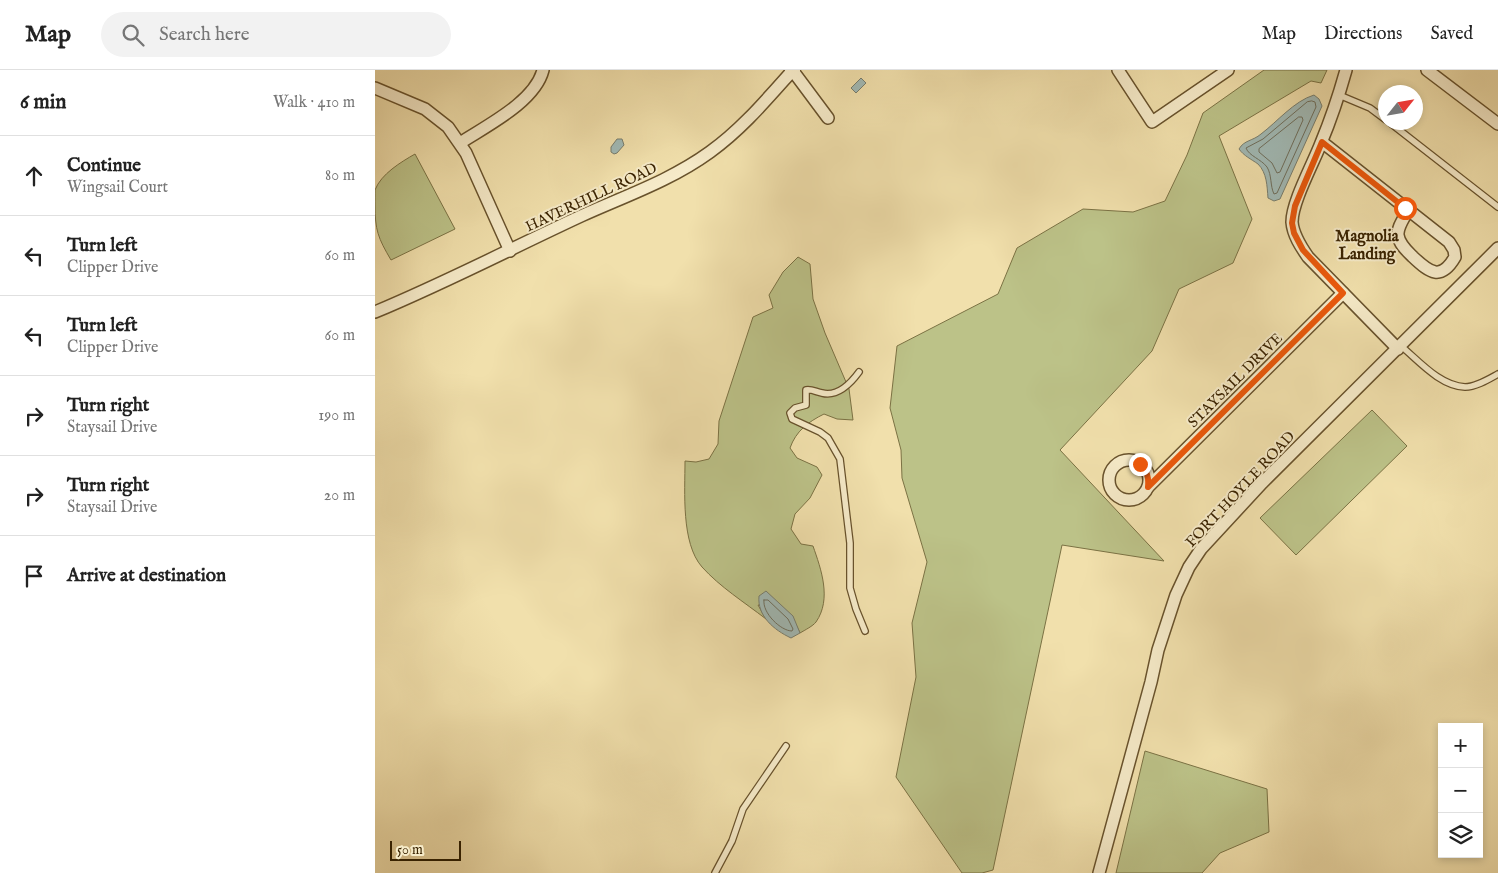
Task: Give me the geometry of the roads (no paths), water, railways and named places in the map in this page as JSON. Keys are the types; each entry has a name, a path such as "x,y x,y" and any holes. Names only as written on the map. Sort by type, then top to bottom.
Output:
{"street":[{"path":"460,143 525,100 536,86 543,70"},
{"path":"793,70 828,118"},
{"name":"HAVERHILL ROAD","path":"375,312 418,294 690,166 732,135 756,112 793,70"},
{"path":"1118,70 1152,122 1228,70"},
{"path":"1346,70 1322,142 1295,206 1292,223 1294,233 1303,250 1343,293 1399,347"},
{"path":"1427,70 1498,124"},
{"path":"375,88 425,109 445,124 460,143 510,251"},
{"path":"1322,142 1409,210 1449,242 1455,256 1452,262 1440,272 1434,273 1426,270 1400,241 1398,234 1409,210"},
{"name":"FORT HOYLE ROAD","path":"1099,873 1158,650 1176,595 1189,567 1201,549 1256,490 1498,248"},
{"name":"STAYSAIL DRIVE","path":"1148,487 1343,293"}],"lane":[{"path":"1339,95 1370,108 1378,114"},
{"path":"1399,130 1498,207"},
{"path":"1399,347 1443,381 1465,387 1472,386 1498,374"},
{"path":"859,372 854,379 837,393 828,395 810,389 806,390 806,405 795,408 790,413 793,419 828,438 840,459 850,543 850,588 855,609 865,631"},
{"path":"715,873 732,840 743,809 786,746"}],"water":[{"path":"861,78 866,83 856,93 851,88"},
{"path":"1314,95 1319,99 1322,106 1280,199 1274,201 1268,198 1266,180 1261,168 1239,149 1243,144 1261,134 1293,107"},
{"path":"617,139 622,139 624,145 614,154 611,152 611,147"},
{"path":"766,591 793,616 800,633 791,638 768,622 759,603 759,596"}],"district":[{"name":"Magnolia Landing","path":"1367,244"}]}
